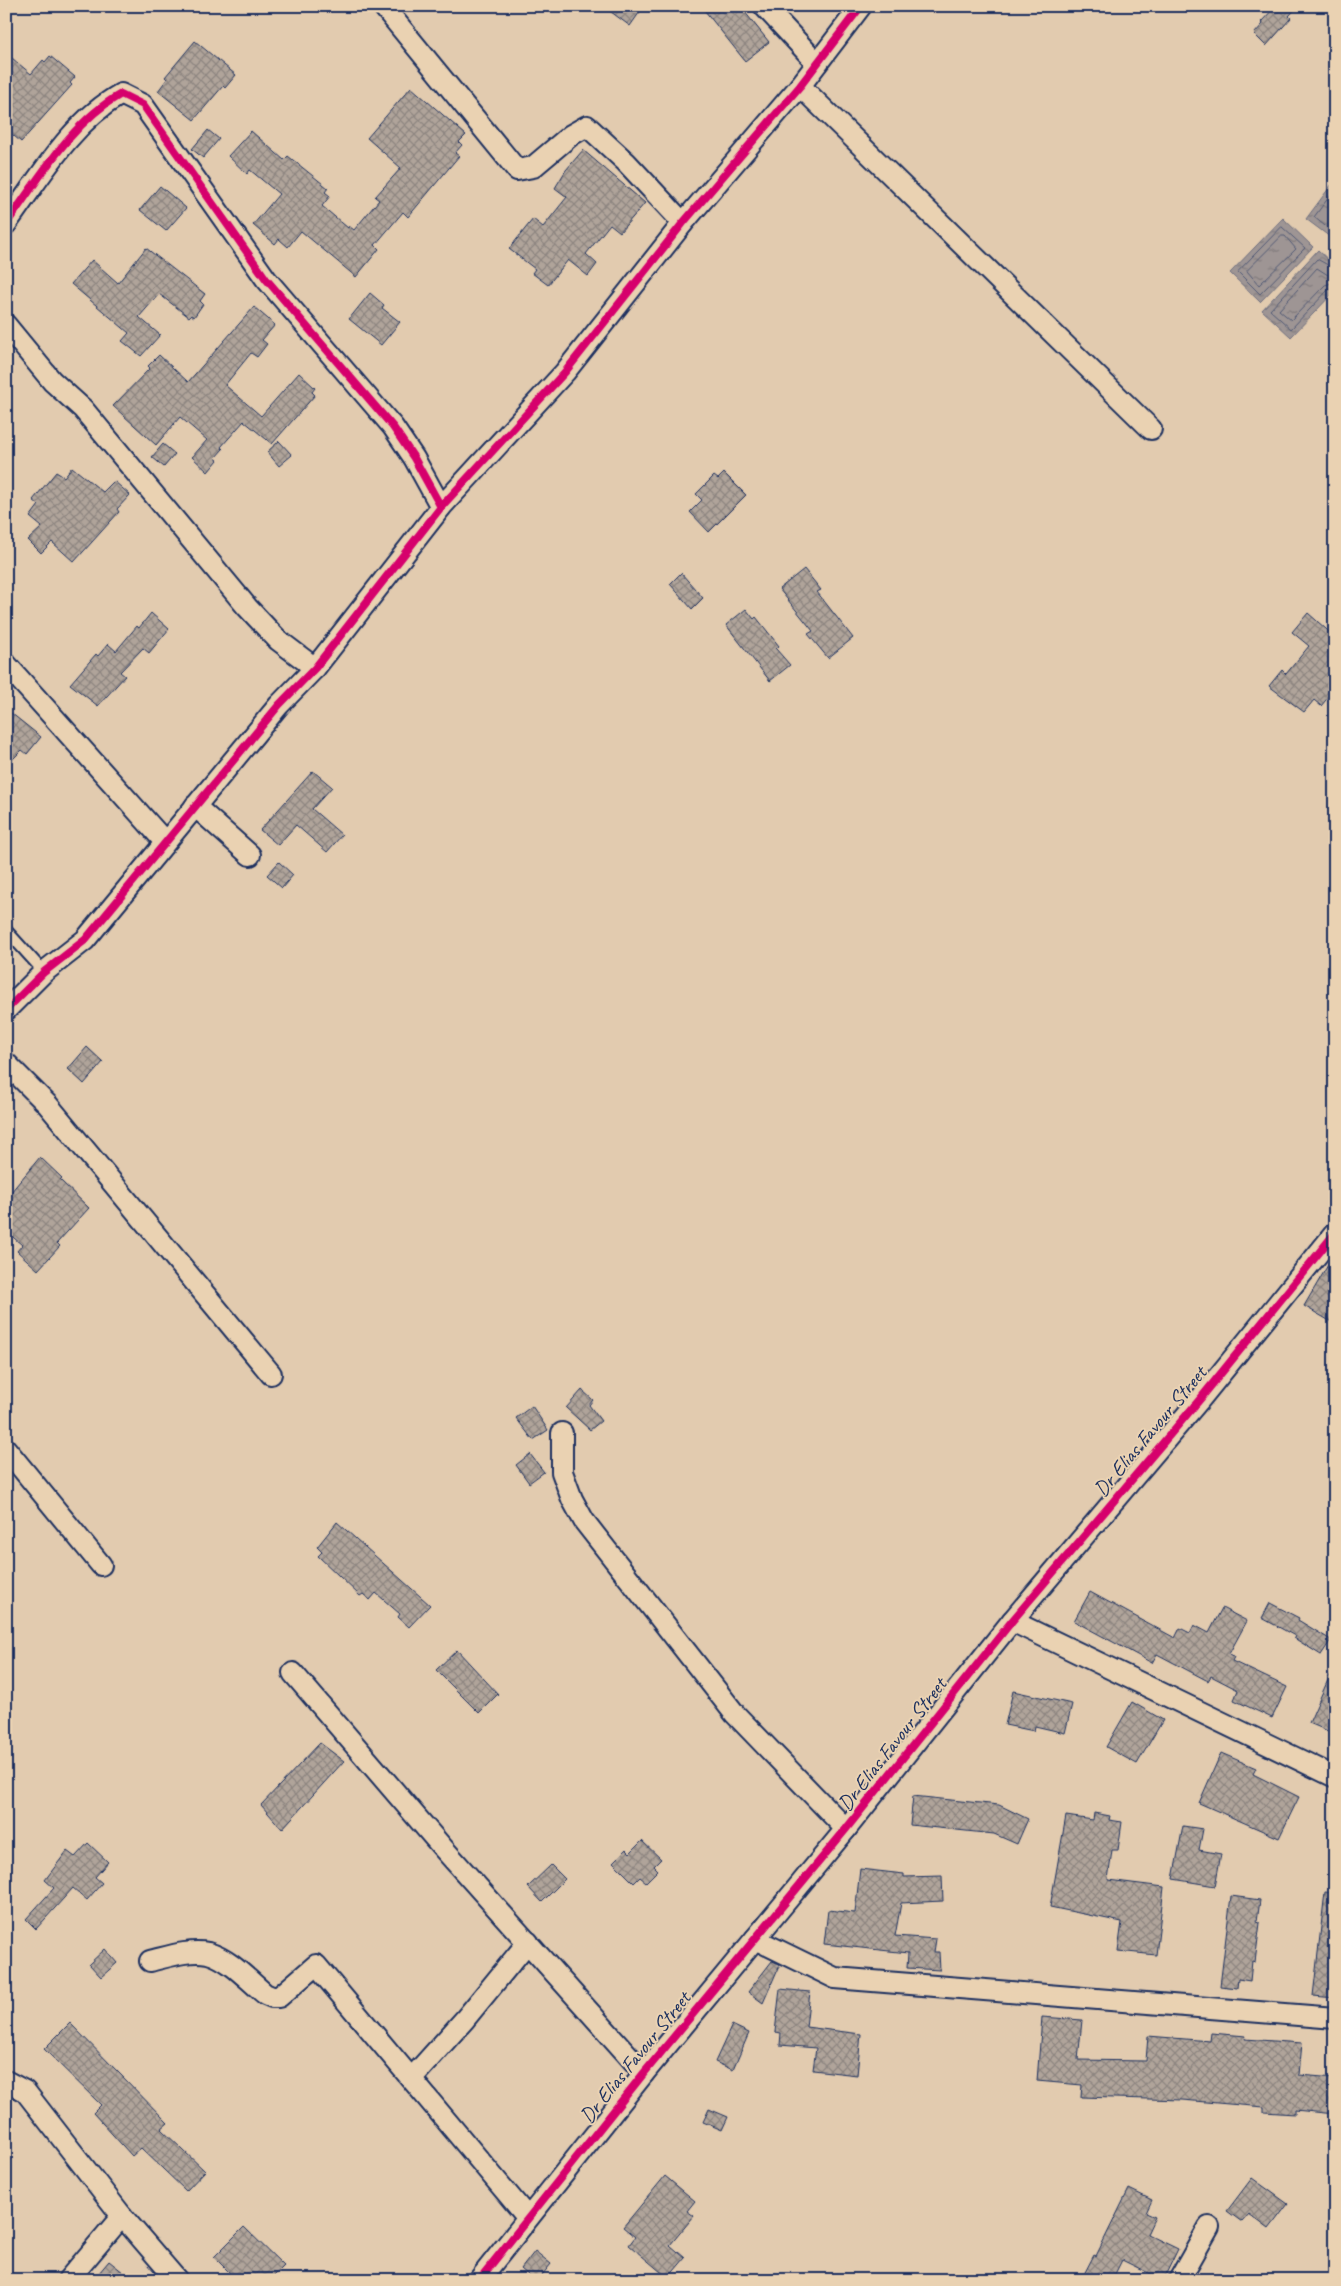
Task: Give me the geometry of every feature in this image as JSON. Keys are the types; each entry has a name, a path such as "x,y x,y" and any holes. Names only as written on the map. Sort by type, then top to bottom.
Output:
{"street":[{"path":"383,6 517,170 534,167 571,135 587,126 626,162 683,223"},
{"path":"764,6 817,63"},
{"path":"6,1010 44,972 84,940 279,705 315,668 441,507 565,372 683,223 800,86 861,6"},
{"path":"800,86 1151,429"},
{"path":"6,224 69,140 102,105 121,94 143,105 266,280 393,427 414,458 441,507"},
{"path":"6,325 52,381 83,409 247,607 278,640 315,668"},
{"path":"6,664 165,842"},
{"path":"196,806 250,856"},
{"path":"6,1063 48,1105 271,1374"},
{"name":"Dr Elias Favour Street","path":"479,2280 527,2217 846,1829 1012,1621 1201,1398 1334,1234"},
{"path":"562,1433 562,1472 572,1499 584,1521 736,1714 846,1829"},
{"path":"6,1448 101,1565"},
{"path":"1012,1621 1335,1778"},
{"path":"293,1673 443,1848 644,2073"},
{"path":"755,1940 835,1978 1335,2018"},
{"path":"412,2078 465,2020 528,1942"},
{"path":"150,1961 180,1954 206,1953 225,1961 265,1994 272,1997 279,1997 316,1965 527,2217"},
{"path":"6,2081 25,2091 122,2216 177,2280"},
{"path":"68,2280 122,2216"},
{"path":"1179,2280 1209,2227"}],"lane":[{"path":"6,930 44,972"}],"water":[{"path":"1335,180 1335,239 1334,240 1306,219"},
{"path":"1283,218 1313,247 1260,302 1230,273"},
{"path":"1318,250 1335,266 1335,291 1291,337 1262,310"}],"building":[{"path":"603,6 644,6 630,26"},
{"path":"701,6 740,6 769,42 745,61"},
{"path":"1276,6 1298,6 1289,16 1291,18 1266,46 1254,34 1263,24 1261,22"},
{"path":"195,41 236,75 225,88 223,86 194,120 158,91 167,79 165,77"},
{"path":"6,53 31,74 43,60 45,62 50,56 75,77 70,83 72,85 21,142 6,129"},
{"path":"411,87 466,135 459,142 462,145 455,153 459,156 408,217 403,212 375,245 379,249 356,277 301,231 288,247 279,239 275,244 253,225 279,194 250,170 247,174 228,156 251,131 284,160 288,156 328,188 325,192 330,196 322,206 348,228 349,226 354,230 379,200 375,197 401,168 367,138"},
{"path":"208,130 219,139 203,158 192,149"},
{"path":"583,150 645,203 620,232 610,224 586,254 597,264 588,276 568,260 548,285 532,273 535,269 509,249 533,219 543,227 567,197 555,188 566,170"},
{"path":"160,186 186,208 166,231 140,210"},
{"path":"146,248 205,294 200,301 203,304 194,317 191,315 189,317 159,294 139,317 160,335 141,356 122,341 129,333 71,284 92,260 118,283"},
{"path":"370,293 384,305 382,308 400,322 381,345 349,319"},
{"path":"254,307 275,325 262,340 267,344 257,357 251,353 225,385 261,416 299,373 315,388 312,392 315,395 272,444 244,421 221,447 223,449 215,458 218,460 208,472 192,457 207,440 180,417 156,445 113,406 150,368 148,366 159,355 188,382"},
{"path":"279,441 292,455 279,466 267,452"},
{"path":"163,444 175,454 164,467 152,457"},
{"path":"72,467 103,492 114,481 130,495 117,509 119,512 74,562 52,542 41,553 28,540 42,527 30,517 39,505 33,500 56,472 64,477"},
{"path":"724,473 746,495 709,532 690,512 702,500 696,494 714,476 718,479"},
{"path":"804,569 821,590 817,592 853,638 828,658 808,634 813,631 779,589"},
{"path":"681,573 703,598 692,609 670,584"},
{"path":"746,609 754,619 756,617 779,646 776,649 790,665 770,681 726,625"},
{"path":"151,613 169,629 149,653 143,648 120,672 125,676 98,706 70,684 96,654 98,656 108,644 116,651"},
{"path":"1308,613 1335,637 1335,689 1321,706 1314,700 1304,712 1269,686 1282,670 1286,674 1309,646 1292,632"},
{"path":"6,709 41,737 27,754 22,750 6,766"},
{"path":"313,771 332,787 312,809 342,835 327,852 296,825 278,845 260,830"},
{"path":"279,862 293,875 282,888 267,875"},
{"path":"87,1047 103,1062 84,1084 68,1069"},
{"path":"40,1157 62,1178 60,1180 89,1208 57,1243 60,1246 38,1270 17,1251 22,1245 6,1231 6,1198"},
{"path":"1335,1253 1335,1324 1304,1306"},
{"path":"582,1390 593,1400 589,1405 601,1421 590,1430 566,1408"},
{"path":"532,1406 548,1430 533,1440 516,1418"},
{"path":"530,1454 544,1472 529,1483 516,1465"},
{"path":"337,1522 430,1605 409,1627 398,1617 400,1614 376,1593 370,1600 363,1594 360,1596 318,1556 322,1552 317,1547"},
{"path":"1090,1592 1175,1638 1180,1628 1190,1633 1194,1625 1209,1633 1222,1608 1247,1621 1229,1654 1234,1657 1232,1661 1287,1687 1272,1718 1234,1700 1238,1690 1211,1676 1208,1681 1157,1654 1152,1663 1074,1621"},
{"path":"1270,1603 1299,1618 1298,1620 1331,1640 1321,1655 1294,1638 1295,1636 1262,1618"},
{"path":"457,1650 498,1694 479,1713 436,1670"},
{"path":"1335,1664 1335,1734 1309,1723"},
{"path":"1013,1691 1072,1704 1065,1733 1035,1726 1034,1731 1005,1725"},
{"path":"1132,1702 1163,1720 1137,1764 1106,1747"},
{"path":"320,1743 344,1761 282,1829 261,1805"},
{"path":"1221,1753 1256,1768 1253,1774 1299,1797 1279,1838 1199,1803"},
{"path":"913,1796 999,1805 1028,1819 1017,1844 994,1834 910,1825"},
{"path":"1094,1813 1110,1816 1109,1820 1122,1822 1118,1850 1112,1850 1108,1880 1164,1887 1156,1955 1118,1951 1122,1922 1050,1907 1066,1816 1093,1820"},
{"path":"1183,1826 1203,1829 1199,1850 1221,1854 1215,1886 1173,1879"},
{"path":"642,1841 661,1859 654,1866 658,1870 646,1882 640,1877 634,1883 613,1862 626,1849 630,1853"},
{"path":"88,1843 108,1862 95,1877 102,1883 87,1900 73,1888 36,1929 26,1919 54,1888 45,1880 67,1851 75,1857"},
{"path":"551,1865 565,1879 542,1902 528,1887"},
{"path":"860,1869 904,1874 904,1877 942,1876 943,1901 901,1903 895,1936 936,1939 934,1952 939,1952 940,1970 907,1968 908,1953 824,1944 828,1910 855,1913"},
{"path":"1325,1892 1335,1893 1335,1998 1313,1996"},
{"path":"1231,1896 1260,1900 1257,1922 1260,1923 1255,1962 1252,1961 1250,1981 1238,1979 1237,1988 1220,1986"},
{"path":"105,1949 117,1963 101,1977 89,1964"},
{"path":"772,1961 780,1964 763,2003 748,1992"},
{"path":"780,1989 810,1992 806,2027 861,2034 857,2075 813,2070 816,2048 780,2045 781,2033 775,2032"},
{"path":"1042,2017 1082,2020 1078,2060 1146,2061 1148,2036 1210,2041 1211,2033 1246,2036 1245,2039 1302,2043 1299,2075 1335,2078 1335,2114 1295,2110 1295,2114 1264,2112 1264,2107 1182,2100 1081,2097 1082,2085 1037,2081"},
{"path":"70,2023 168,2123 161,2129 205,2171 186,2191 141,2148 132,2156 93,2113 101,2105 44,2049"},
{"path":"732,2025 749,2033 733,2070 715,2062"},
{"path":"709,2109 728,2117 722,2130 703,2122"},
{"path":"665,2176 695,2201 687,2211 694,2216 670,2245 685,2258 668,2278 629,2245 635,2237 623,2227"},
{"path":"1252,2178 1288,2204 1269,2229 1249,2214 1242,2222 1227,2211"},
{"path":"1129,2189 1152,2200 1146,2213 1155,2217 1147,2234 1178,2249 1163,2280 1122,2260 1112,2280 1081,2280 1094,2255 1096,2256"},
{"path":"244,2227 284,2266 270,2280 237,2280 214,2257"},
{"path":"535,2251 551,2264 538,2280 534,2280 521,2269"},
{"path":"109,2261 133,2280 93,2280"}],"cycle path":[{"path":"6,1010 44,972 85,940 279,705 315,668 441,507 565,372 683,223 800,86 861,6"},
{"path":"6,224 57,153 71,136 103,106 121,94 143,105 266,279 393,427 414,458 441,507"},
{"path":"479,2280 644,2073 846,1829 1012,1621 1201,1398 1335,1233"}]}
